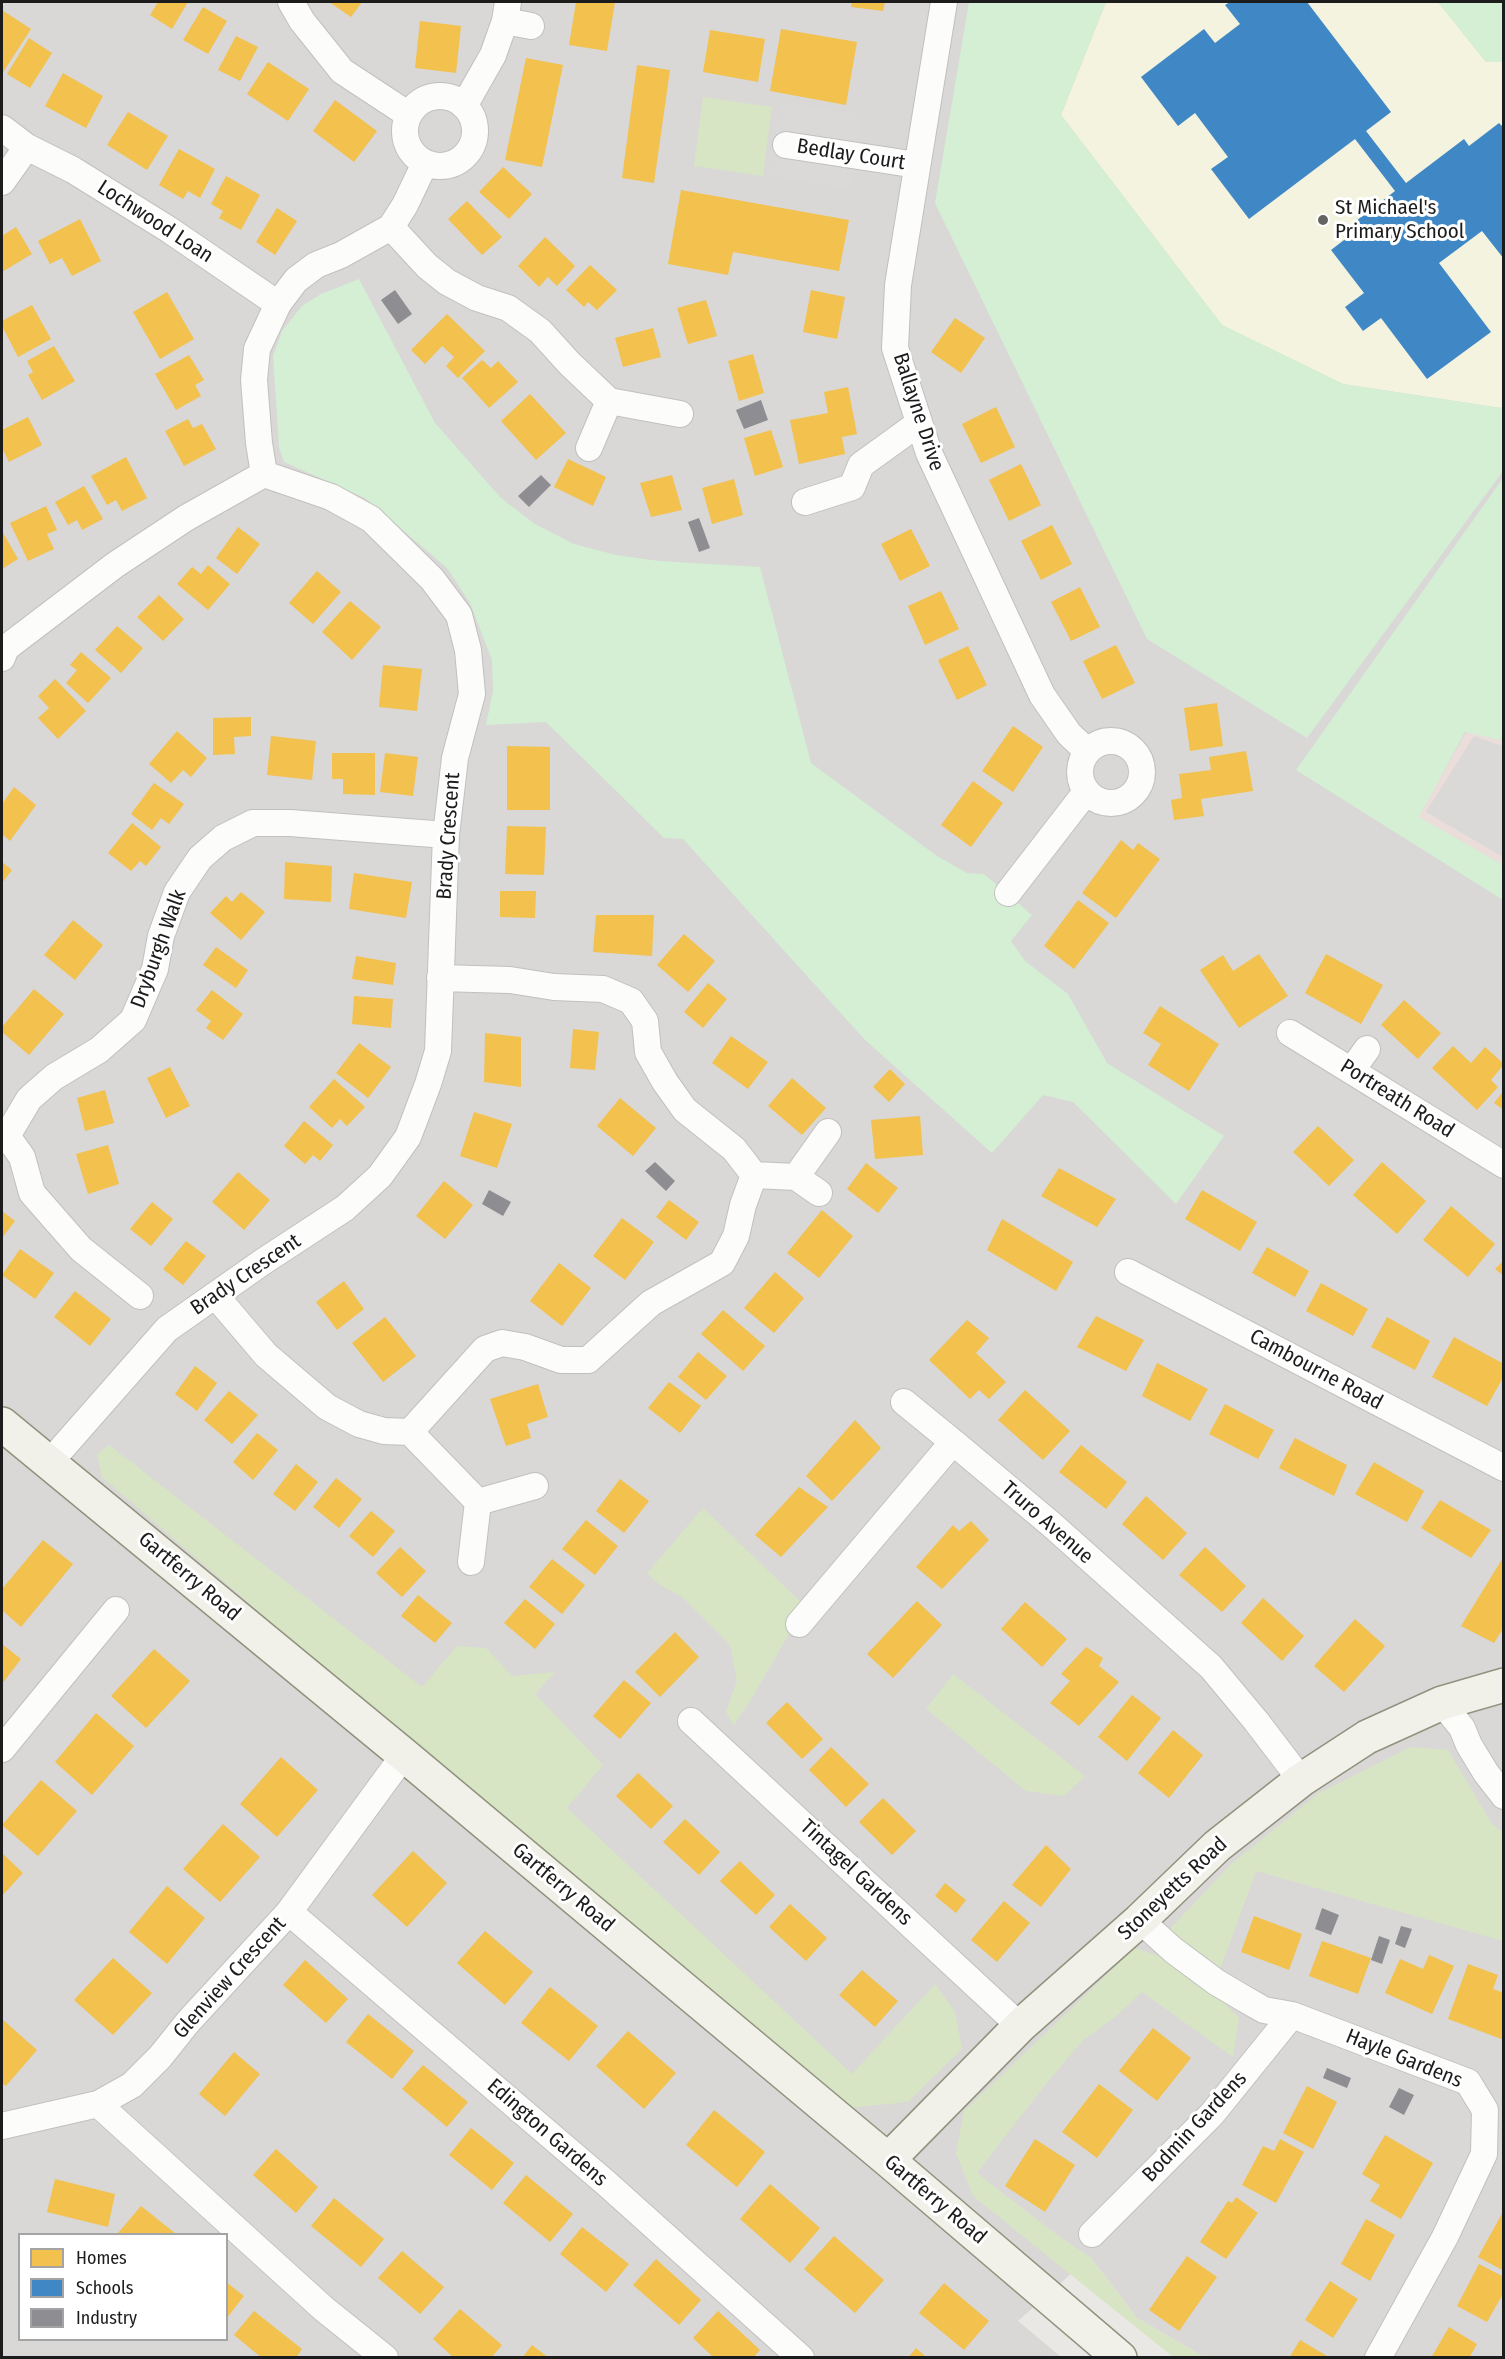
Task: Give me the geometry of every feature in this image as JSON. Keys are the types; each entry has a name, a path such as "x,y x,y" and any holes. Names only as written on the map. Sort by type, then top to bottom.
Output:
{"street":[{"path":"291,2 302,21 342,71 409,115"},
{"name":"Ballayne Drive","path":"944,2 898,285 895,348 929,453 1042,695 1069,734 1087,751"},
{"path":"464,106 493,55 507,11 531,26"},
{"path":"434,96 445,97 464,106 471,115 474,125 471,146 465,155 446,165 425,163 409,147 405,126 409,115 424,100 434,96"},
{"name":"Lochwood Loan","path":"2,128 27,147 73,170 168,229 278,304"},
{"name":"Bedlay Court","path":"786,145 917,165"},
{"path":"2,182 27,147"},
{"path":"3,650 115,565 186,518 264,474 254,380 257,349 278,304 296,280 316,265 341,255 391,227 405,205 425,163"},
{"path":"391,227 427,266 447,282 477,298 508,308 540,331 569,363 609,401 680,414"},
{"path":"589,448 609,401"},
{"path":"805,502 852,487 861,465 919,423"},
{"name":"Brady Crescent","path":"50,1462 167,1329 264,1260 345,1208 380,1176 408,1137 438,1051 446,836 455,758 472,693 468,650 459,615 432,579 371,519 331,497 264,474"},
{"path":"1105,740 1126,743 1141,758 1143,779 1132,797 1112,805 1098,801 1086,792 1080,779 1080,764 1087,751 1105,740"},
{"path":"1008,894 1086,792"},
{"name":"Dryburgh Walk","path":"4,1135 28,1099 54,1077 99,1050 133,1020 155,969 161,936 177,892 200,858 223,838 253,823 281,823 446,836"},
{"path":"440,978 510,980 554,987 603,989 630,1001 645,1021 648,1052 665,1082 685,1110 734,1149 754,1175 796,1177 819,1192"},
{"name":"Portreath Road","path":"1290,1033 1503,1165"},
{"path":"1352,1070 1367,1049"},
{"path":"796,1177 828,1132"},
{"path":"4,1135 22,1157 32,1193 81,1249 140,1296"},
{"path":"410,1432 485,1349 502,1343 525,1347 561,1360 588,1360 651,1303 722,1263 736,1236 743,1205 754,1175"},
{"name":"Cambourne Road","path":"1128,1272 1503,1468"},
{"path":"216,1295 266,1355 327,1407 358,1424 384,1431 410,1432 478,1502"},
{"name":"Truro Avenue","path":"904,1402 1052,1525 1210,1668 1256,1721 1301,1780"},
{"name":"Gartferry Road","path":"2,1424 404,1755 888,2160 1120,2358"},
{"path":"799,1624 953,1443"},
{"path":"478,1502 535,1486"},
{"path":"471,1562 478,1502"},
{"path":"2,1749 116,1610"},
{"name":"Stoneyetts Road","path":"888,2160 1020,2026 1140,1920 1217,1846 1301,1780 1367,1737 1442,1703 1503,1685"},
{"path":"1442,1703 1462,1728 1469,1745 1503,1796"},
{"name":"Tintagel Gardens","path":"691,1721 1020,2026"},
{"name":"Glenview Crescent","path":"2,2126 98,2104 132,2085 160,2057 188,2022 289,1912 404,1755"},
{"name":"Edington Gardens","path":"289,1912 606,2183 801,2358"},
{"name":"Hayle Gardens","path":"1140,1920 1173,1950 1216,1982 1264,2010 1292,2015 1468,2082 1485,2110 1484,2154 1445,2237 1378,2358"},
{"name":"Bodmin Gardens","path":"1092,2234 1212,2114 1292,2015"},
{"path":"98,2104 324,2309 385,2358"}],"shaded area":[{"path":"2,2 1503,2 1503,2357 1204,2357 1137,2318 1090,2257 1018,2321 1061,2357 2,2358"},
{"name":"St Michael's Primary School","path":"1106,2 1438,2 1486,62 1503,62 1503,406 1501,408 1343,384 1222,325 1061,115"},
{"path":"780,101 862,115 850,189 768,176"},
{"path":"1466,732 1500,740 1503,737 1503,865 1418,817"},
{"path":"1474,736 1499,745 1503,744 1503,857 1426,812"}],"green space":[{"path":"969,2 1106,2 1061,115 1222,325 1343,384 1501,408 1503,406 1503,471 1307,738 1147,639 935,203"},
{"path":"1438,2 1503,2 1503,62 1486,62"},
{"path":"703,97 772,107 763,176 694,166"},
{"path":"359,279 435,423 501,498 535,524 574,544 616,555 659,561 760,567 811,763 937,856 967,873 984,874 1032,915 1011,941 1025,961 1068,994 1107,1063 1224,1136 1176,1204 1073,1102 1043,1095 992,1153 865,1040 683,839 664,838 546,722 486,725 493,691 492,660 470,603 447,568 365,498 284,462 279,447 273,356 282,331 302,306 321,294"},
{"path":"1503,478 1503,737 1500,740 1465,732 1419,817 1503,865 1503,900 1296,770"},
{"path":"109,1445 422,1687 457,1646 486,1648 512,1676 555,1672 535,1694 603,1765 567,1808 852,2074 935,1984 955,2012 962,2049 908,2102 838,2109 102,1477 97,1454"},
{"path":"703,1508 805,1606 734,1725 726,1712 737,1681 730,1645 681,1596 660,1585 647,1573"},
{"path":"953,1674 1085,1776 1064,1796 1026,1791 926,1709"},
{"path":"1411,1747 1448,1750 1492,1824 1503,1832 1503,1941 1256,1871 1220,1970 1167,1932 1231,1864 1319,1793"},
{"path":"1135,1948 1176,1962 1217,1996 1239,2018 1233,2057 1142,1992 1114,2018 1083,2040 977,2173 1056,2234 1090,2257 1137,2318 1204,2357 1173,2357 973,2196 956,2153 964,2111"}],"building: Homes":[{"path":"158,2 188,2 172,29 150,15"},
{"path":"329,2 362,2 351,17"},
{"path":"576,2 615,2 607,51 569,45"},
{"path":"852,2 885,2 883,11 851,7"},
{"path":"203,7 227,21 208,54 183,40"},
{"path":"2,10 31,29 2,74"},
{"path":"420,21 461,26 456,73 415,68"},
{"path":"781,29 857,42 846,105 770,91"},
{"path":"710,30 765,39 758,82 703,72"},
{"path":"236,36 258,47 240,81 218,70"},
{"path":"29,38 52,53 30,88 7,74"},
{"path":"526,58 563,65 542,167 505,160"},
{"path":"268,62 309,89 288,121 247,94"},
{"path":"637,65 670,70 654,183 622,178"},
{"path":"63,73 103,96 86,128 45,106"},
{"path":"335,100 377,131 354,162 313,131"},
{"path":"128,112 168,136 147,170 107,145"},
{"path":"179,149 215,169 200,198 188,191 183,199 159,185"},
{"path":"503,167 532,194 509,219 479,192"},
{"path":"226,176 260,195 241,230 219,218 223,211 211,204"},
{"path":"681,190 849,220 839,271 733,252 728,275 668,264"},
{"path":"467,201 502,237 482,255 448,219"},
{"path":"277,208 297,221 275,255 256,242"},
{"path":"80,219 101,261 72,276 62,258 50,264 38,241"},
{"path":"16,227 32,254 2,272 2,236"},
{"path":"545,237 575,266 557,286 548,277 539,287 518,266"},
{"path":"590,265 617,290 597,310 588,302 584,307 566,290"},
{"path":"811,290 845,297 837,339 803,332"},
{"path":"167,292 194,339 160,359 133,312"},
{"path":"706,300 717,336 688,344 677,308"},
{"path":"32,305 51,339 18,357 2,326 2,321"},
{"path":"447,314 485,351 458,378 446,366 454,357 442,346 425,364 411,350"},
{"path":"955,318 985,338 961,373 931,352"},
{"path":"653,328 661,357 623,367 615,338"},
{"path":"54,346 75,381 42,400 28,375 33,372 27,361"},
{"path":"753,354 764,393 739,401 728,361"},
{"path":"189,355 204,380 195,385 201,396 176,410 155,374"},
{"path":"482,360 491,368 498,361 518,382 489,408 462,378"},
{"path":"848,387 857,434 842,437 845,454 799,464 790,420 828,413 824,392"},
{"path":"530,394 566,433 536,460 501,421"},
{"path":"996,407 1015,447 981,463 962,424"},
{"path":"28,417 42,445 9,462 2,448 2,430"},
{"path":"188,419 193,428 202,424 216,449 184,466 165,431"},
{"path":"771,430 783,467 755,476 744,438"},
{"path":"126,457 147,498 122,511 116,500 107,505 91,476"},
{"path":"568,459 606,477 593,506 554,487"},
{"path":"1021,464 1041,505 1009,521 989,480"},
{"path":"672,475 682,510 651,517 640,483"},
{"path":"734,479 743,515 712,524 702,488"},
{"path":"84,486 103,519 82,530 77,520 68,525 55,502"},
{"path":"46,506 57,530 47,534 54,549 28,561 10,523"},
{"path":"1052,525 1072,564 1041,580 1021,541"},
{"path":"238,527 260,544 237,574 216,558"},
{"path":"911,529 930,566 900,581 881,544"},
{"path":"2,531 18,559 2,569"},
{"path":"208,565 230,584 208,610 177,584 192,567 201,574"},
{"path":"317,571 341,592 313,624 289,603"},
{"path":"1080,587 1100,627 1071,641 1051,602"},
{"path":"941,591 959,629 925,645 908,606"},
{"path":"159,595 184,619 163,641 137,617"},
{"path":"350,601 381,627 352,660 322,632"},
{"path":"117,626 143,648 121,673 95,650"},
{"path":"1116,645 1135,683 1102,699 1083,661"},
{"path":"968,646 987,685 957,700 938,660"},
{"path":"81,652 111,678 88,703 66,683 77,670 70,665"},
{"path":"383,665 422,669 417,711 379,707"},
{"path":"55,679 86,711 58,739 38,718 49,708 38,696"},
{"path":"1217,703 1223,746 1190,751 1184,708"},
{"path":"251,717 251,736 234,737 235,754 213,755 213,718"},
{"path":"1013,726 1043,747 1013,792 982,771"},
{"path":"177,731 207,758 191,777 183,770 171,783 149,764"},
{"path":"271,736 316,741 312,780 267,775"},
{"path":"507,746 550,747 550,810 507,810"},
{"path":"1246,751 1253,791 1201,799 1204,816 1174,820 1171,800 1182,798 1179,774 1211,770 1209,757"},
{"path":"332,753 375,753 375,795 343,794 343,779 332,779"},
{"path":"385,753 418,757 413,796 380,792"},
{"path":"973,781 1003,803 971,847 941,825"},
{"path":"154,783 184,804 169,824 161,818 152,830 131,814"},
{"path":"14,787 36,805 10,841 2,834 2,804"},
{"path":"132,823 161,847 146,866 140,861 131,871 108,853"},
{"path":"507,826 546,827 544,875 505,874"},
{"path":"1121,840 1133,850 1138,843 1160,859 1116,918 1082,893"},
{"path":"2,862 12,870 2,883"},
{"path":"285,862 332,866 331,902 284,899"},
{"path":"354,873 412,882 406,918 349,909"},
{"path":"500,891 536,891 535,918 500,917"},
{"path":"241,892 265,912 241,940 210,913 226,896 232,902"},
{"path":"1078,900 1109,923 1074,969 1044,946"},
{"path":"596,915 654,915 652,956 593,952"},
{"path":"73,920 103,945 75,980 44,955"},
{"path":"684,934 715,961 688,992 657,965"},
{"path":"216,947 248,970 236,988 203,965"},
{"path":"1259,954 1288,996 1239,1028 1200,970 1223,955 1233,971"},
{"path":"1326,954 1383,985 1361,1024 1305,993"},
{"path":"356,956 396,963 393,985 352,979"},
{"path":"708,983 727,999 703,1028 684,1012"},
{"path":"34,989 64,1014 29,1055 2,1032 2,1027"},
{"path":"212,990 243,1014 223,1040 206,1028 211,1021 196,1010"},
{"path":"354,996 393,999 391,1028 352,1024"},
{"path":"1404,1000 1441,1033 1418,1059 1381,1025"},
{"path":"1160,1006 1219,1044 1189,1091 1148,1065 1161,1044 1143,1033"},
{"path":"573,1029 599,1032 595,1070 570,1068"},
{"path":"485,1033 521,1037 521,1087 484,1082"},
{"path":"731,1036 768,1062 748,1089 712,1063"},
{"path":"359,1043 391,1067 368,1098 336,1073"},
{"path":"1453,1046 1471,1063 1485,1047 1504,1064 1491,1080 1498,1087 1477,1110 1432,1068"},
{"path":"170,1067 190,1106 166,1118 147,1078"},
{"path":"890,1069 905,1084 889,1102 873,1087"},
{"path":"792,1078 826,1108 802,1135 768,1106"},
{"path":"334,1079 365,1107 347,1126 340,1119 332,1128 309,1107"},
{"path":"105,1090 114,1123 85,1131 77,1098"},
{"path":"1504,1090 1504,1110 1494,1103"},
{"path":"620,1098 656,1128 633,1156 597,1126"},
{"path":"474,1112 512,1124 497,1168 460,1156"},
{"path":"920,1116 923,1155 875,1159 871,1120"},
{"path":"304,1121 333,1145 320,1161 313,1155 305,1164 284,1146"},
{"path":"1318,1126 1354,1160 1329,1186 1293,1152"},
{"path":"108,1145 119,1184 88,1194 76,1154"},
{"path":"1382,1162 1426,1201 1397,1234 1353,1195"},
{"path":"866,1163 898,1188 878,1213 847,1189"},
{"path":"1059,1168 1116,1199 1097,1227 1041,1196"},
{"path":"238,1172 270,1200 244,1230 212,1202"},
{"path":"444,1181 473,1205 445,1239 416,1216"},
{"path":"1202,1190 1257,1222 1240,1251 1185,1219"},
{"path":"669,1200 699,1222 686,1240 656,1217"},
{"path":"152,1202 173,1219 151,1246 130,1229"},
{"path":"1451,1206 1495,1244 1468,1277 1423,1240"},
{"path":"822,1210 853,1236 819,1278 787,1253"},
{"path":"2,1211 15,1221 2,1238"},
{"path":"622,1218 654,1242 625,1280 593,1256"},
{"path":"1002,1219 1073,1262 1056,1291 987,1250"},
{"path":"186,1241 206,1256 183,1285 163,1269"},
{"path":"1267,1247 1309,1271 1295,1297 1252,1273"},
{"path":"20,1249 54,1273 35,1299 2,1275"},
{"path":"1504,1260 1504,1276 1495,1269"},
{"path":"559,1263 591,1288 562,1326 530,1301"},
{"path":"775,1272 804,1298 774,1333 744,1308"},
{"path":"344,1281 364,1309 337,1330 316,1302"},
{"path":"1321,1283 1368,1309 1353,1336 1306,1311"},
{"path":"75,1291 111,1319 90,1346 54,1317"},
{"path":"723,1310 765,1346 743,1371 701,1334"},
{"path":"1096,1316 1144,1340 1126,1371 1077,1347"},
{"path":"385,1317 416,1356 383,1382 352,1343"},
{"path":"1387,1317 1430,1341 1415,1370 1371,1347"},
{"path":"967,1320 989,1338 976,1353 1006,1382 989,1399 979,1390 970,1399 929,1360"},
{"path":"1454,1337 1504,1364 1504,1376 1487,1406 1432,1377"},
{"path":"698,1352 727,1376 706,1400 678,1377"},
{"path":"1157,1363 1208,1389 1190,1421 1142,1396"},
{"path":"195,1366 217,1383 197,1411 175,1394"},
{"path":"669,1382 701,1406 680,1433 648,1408"},
{"path":"538,1384 548,1417 527,1424 531,1438 506,1446 490,1399"},
{"path":"1025,1390 1070,1431 1043,1460 998,1420"},
{"path":"229,1391 258,1415 232,1444 204,1420"},
{"path":"1225,1404 1274,1430 1258,1459 1209,1434"},
{"path":"855,1420 881,1448 832,1501 806,1476"},
{"path":"257,1433 278,1450 253,1480 233,1462"},
{"path":"1295,1438 1347,1465 1334,1496 1279,1468"},
{"path":"1081,1445 1127,1482 1106,1509 1059,1472"},
{"path":"1374,1462 1424,1491 1407,1522 1355,1494"},
{"path":"296,1464 318,1482 295,1511 273,1494"},
{"path":"336,1478 362,1499 339,1528 313,1507"},
{"path":"620,1479 649,1501 624,1533 596,1511"},
{"path":"799,1487 828,1507 781,1557 755,1535"},
{"path":"1146,1496 1187,1533 1163,1560 1122,1524"},
{"path":"1440,1500 1491,1530 1471,1558 1421,1528"},
{"path":"371,1511 395,1531 373,1557 349,1536"},
{"path":"586,1520 618,1546 595,1575 562,1549"},
{"path":"971,1521 989,1540 942,1589 916,1567 953,1525 959,1531"},
{"path":"43,1540 73,1564 21,1627 2,1610 2,1589"},
{"path":"400,1547 426,1571 402,1597 376,1573"},
{"path":"1205,1547 1246,1586 1222,1612 1179,1575"},
{"path":"1504,1556 1504,1627 1494,1643 1461,1626"},
{"path":"552,1559 585,1585 562,1614 529,1587"},
{"path":"418,1595 452,1623 435,1643 401,1616"},
{"path":"1263,1598 1304,1636 1282,1661 1241,1623"},
{"path":"525,1599 555,1624 535,1649 504,1623"},
{"path":"917,1601 942,1625 893,1678 867,1654"},
{"path":"1025,1602 1067,1639 1042,1667 1001,1629"},
{"path":"1355,1619 1385,1646 1344,1692 1314,1666"},
{"path":"675,1632 699,1657 660,1697 635,1672"},
{"path":"2,1644 21,1659 2,1684"},
{"path":"1086,1647 1103,1658 1099,1666 1119,1682 1079,1726 1050,1703 1070,1681 1061,1674"},
{"path":"154,1649 190,1681 146,1728 111,1696"},
{"path":"624,1680 651,1703 620,1739 593,1716"},
{"path":"1132,1695 1161,1718 1127,1761 1098,1737"},
{"path":"787,1702 823,1739 802,1759 766,1723"},
{"path":"96,1713 134,1746 92,1795 55,1762"},
{"path":"1173,1730 1203,1755 1169,1798 1138,1773"},
{"path":"831,1747 869,1784 846,1807 809,1770"},
{"path":"281,1757 318,1790 277,1837 240,1804"},
{"path":"638,1773 673,1806 651,1829 616,1796"},
{"path":"41,1780 77,1811 38,1856 2,1825"},
{"path":"883,1798 916,1831 892,1855 859,1822"},
{"path":"685,1819 720,1852 699,1875 663,1842"},
{"path":"223,1824 260,1857 220,1902 183,1869"},
{"path":"1046,1845 1071,1869 1041,1907 1012,1885"},
{"path":"413,1851 447,1883 407,1927 372,1895"},
{"path":"2,1853 23,1873 2,1896"},
{"path":"740,1861 775,1895 756,1915 720,1881"},
{"path":"945,1883 966,1900 956,1913 935,1896"},
{"path":"167,1886 205,1918 167,1964 129,1932"},
{"path":"1004,1901 1030,1923 997,1962 971,1940"},
{"path":"790,1904 827,1938 806,1961 769,1927"},
{"path":"1254,1916 1302,1934 1289,1970 1241,1952"},
{"path":"485,1931 533,1972 505,2005 457,1963"},
{"path":"1322,1941 1371,1958 1358,1994 1309,1976"},
{"path":"1429,1955 1454,1966 1432,2014 1385,1993 1400,1959 1423,1969"},
{"path":"113,1958 152,1993 113,2035 74,2000"},
{"path":"305,1960 348,1999 326,2023 283,1985"},
{"path":"1468,1964 1498,1975 1493,1989 1504,1993 1504,2040 1448,2019"},
{"path":"862,1970 898,2001 875,2027 839,1995"},
{"path":"550,1987 598,2026 569,2061 521,2023"},
{"path":"368,2014 414,2051 392,2079 346,2042"},
{"path":"2,2019 37,2050 6,2086 2,2083"},
{"path":"1153,2028 1191,2058 1157,2101 1119,2071"},
{"path":"628,2031 676,2073 644,2109 596,2066"},
{"path":"234,2052 260,2074 225,2116 199,2094"},
{"path":"423,2065 468,2102 447,2127 402,2089"},
{"path":"1099,2084 1133,2110 1097,2158 1062,2132"},
{"path":"1307,2086 1337,2102 1313,2149 1283,2133"},
{"path":"714,2110 765,2152 737,2187 686,2145"},
{"path":"471,2128 514,2163 492,2190 449,2155"},
{"path":"1385,2135 1433,2163 1401,2219 1370,2201 1380,2185 1362,2174"},
{"path":"1035,2139 1075,2165 1045,2212 1005,2186"},
{"path":"1280,2139 1304,2152 1276,2203 1242,2185 1263,2146 1274,2151"},
{"path":"276,2149 318,2187 296,2213 253,2175"},
{"path":"526,2175 573,2214 550,2242 503,2203"},
{"path":"55,2179 115,2194 108,2227 47,2212"},
{"path":"770,2184 820,2228 790,2263 740,2219"},
{"path":"1236,2197 1258,2213 1226,2259 1200,2242 1228,2201 1232,2203"},
{"path":"334,2198 384,2239 361,2267 311,2226"},
{"path":"141,2206 175,2233 118,2233"},
{"path":"1504,2210 1504,2271 1478,2257"},
{"path":"1366,2219 1395,2235 1370,2281 1341,2264"},
{"path":"582,2227 629,2264 606,2292 560,2254"},
{"path":"834,2236 884,2280 855,2313 804,2269"},
{"path":"402,2251 444,2287 420,2314 378,2278"},
{"path":"1187,2256 1217,2277 1179,2331 1149,2310"},
{"path":"656,2259 701,2300 679,2325 633,2285"},
{"path":"1479,2264 1504,2277 1504,2292 1487,2322 1457,2306"},
{"path":"1330,2281 1358,2299 1333,2338 1305,2320"},
{"path":"944,2283 989,2321 964,2350 919,2313"},
{"path":"228,2284 244,2296 228,2316"},
{"path":"460,2309 502,2345 491,2358 454,2358 433,2339"},
{"path":"254,2311 302,2349 296,2358 262,2358 234,2335"},
{"path":"718,2311 760,2350 753,2358 714,2358 693,2338"},
{"path":"1449,2327 1477,2344 1469,2358 1431,2358"},
{"path":"1300,2340 1327,2356 1325,2358 1289,2358"},
{"path":"532,2345 549,2358 522,2358"},
{"path":"916,2348 927,2358 908,2358"}],"building: Schools":[{"path":"1230,2 1307,2 1391,112 1366,131 1406,183 1464,139 1469,146 1499,123 1504,128 1504,259 1482,231 1439,263 1491,332 1427,379 1381,318 1363,331 1345,307 1364,293 1331,250 1361,227 1356,221 1395,191 1355,139 1249,219 1211,169 1228,157 1195,113 1178,126 1141,77 1204,29 1215,43 1240,24 1225,5"}],"building: Industry":[{"path":"395,290 412,314 398,324 381,300"},
{"path":"761,400 768,420 744,429 736,410"},
{"path":"541,475 551,485 529,507 518,496"},
{"path":"699,518 710,548 699,552 688,522"},
{"path":"655,1162 675,1181 666,1191 645,1171"},
{"path":"489,1190 511,1202 503,1216 482,1204"},
{"path":"1322,1908 1339,1915 1331,1935 1315,1929"},
{"path":"1401,1926 1412,1929 1405,1948 1395,1944"},
{"path":"1379,1936 1390,1940 1382,1964 1371,1960"},
{"path":"1327,2068 1351,2078 1347,2088 1323,2078"},
{"path":"1399,2088 1414,2095 1404,2115 1389,2107"}],"place":[{"name":"St Michael's Primary School","path":"1323,220"}]}
